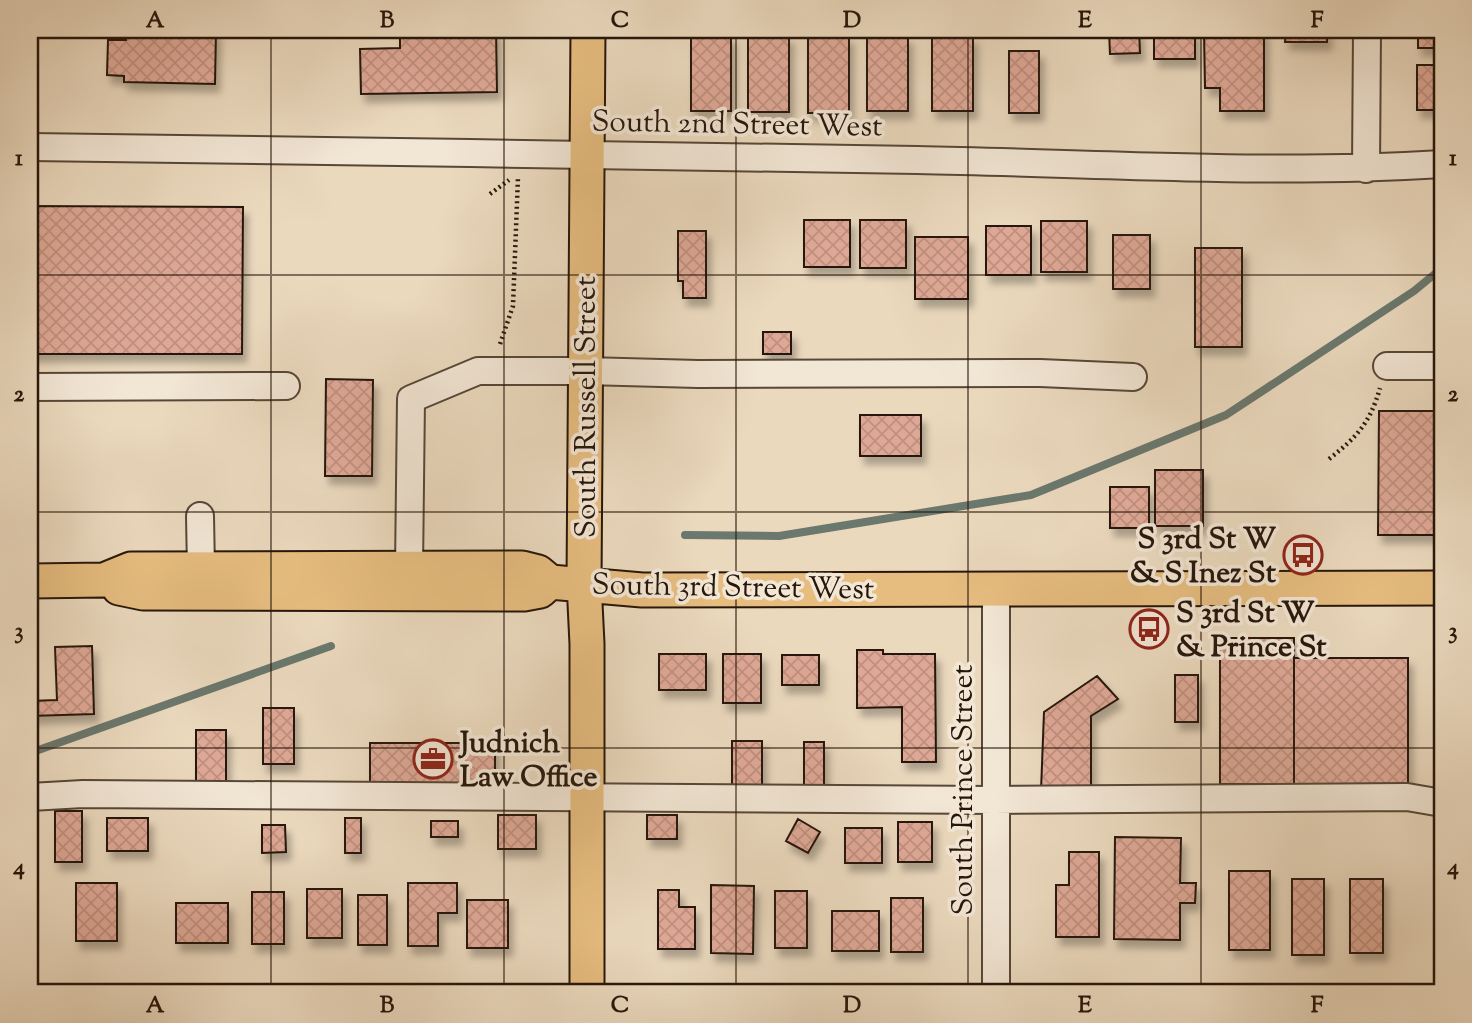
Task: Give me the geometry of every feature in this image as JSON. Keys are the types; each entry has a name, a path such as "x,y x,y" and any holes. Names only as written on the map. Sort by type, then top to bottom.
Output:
{"main road":[{"name":"South Russell Street","path":"587,30 584,583 587,644 587,993"},
{"name":"South 3rd Street West","path":"30,581 104,580 131,569 522,568 538,572 550,582 642,590 1442,588"},
{"path":"104,580 119,588 142,593 524,594 540,591 550,582"}],"street":[{"path":"1366,169 1367,30"},
{"name":"South 2nd Street West","path":"30,147 951,160 1219,169 1366,169 1442,164"},
{"path":"1387,366 1442,366"},
{"path":"409,569 411,399 478,371 586,370 698,374 1040,373 1133,377"},
{"path":"30,387 286,386"},
{"path":"200,516 201,569"},
{"name":"South Prince Street","path":"996,588 996,993"},
{"path":"30,797 97,794 995,800 1407,797 1442,803"}],"path":[{"path":"490,194 518,173 519,203 513,306 500,344"},
{"path":"1329,459 1356,437 1373,412 1387,366"}],"building":[{"path":"126,30 216,30 215,84 124,82 124,76 107,75 108,40 126,40"},
{"path":"400,30 496,30 497,92 361,94 360,49 400,48"},
{"path":"1109,30 1139,30 1140,53 1110,54"},
{"path":"1154,30 1195,30 1195,59 1154,59"},
{"path":"1204,30 1264,30 1264,111 1220,111 1220,88 1205,88"},
{"path":"1286,30 1327,30 1327,42 1285,42"},
{"path":"1418,30 1442,30 1442,48 1418,48"},
{"path":"691,36 731,36 731,111 691,111"},
{"path":"748,36 789,36 789,112 748,112"},
{"path":"808,36 849,36 849,113 808,113"},
{"path":"867,36 908,36 908,111 867,111"},
{"path":"932,36 973,36 973,111 932,111"},
{"path":"1009,51 1039,51 1039,113 1009,113"},
{"path":"1417,65 1442,65 1442,110 1417,110"},
{"path":"30,206 243,207 242,354 30,354"},
{"path":"804,220 850,220 850,267 804,267"},
{"path":"860,220 906,220 906,268 860,268"},
{"path":"1041,221 1087,221 1087,272 1041,272"},
{"path":"986,226 1031,226 1031,275 986,275"},
{"path":"678,231 706,231 706,298 683,298 683,281 678,281"},
{"path":"1113,235 1150,235 1150,289 1113,289"},
{"path":"915,237 968,237 968,299 915,299"},
{"path":"1195,248 1242,248 1242,347 1195,347"},
{"path":"763,332 791,332 791,354 763,354"},
{"path":"326,379 373,380 372,476 325,476"},
{"path":"1379,411 1442,411 1442,535 1378,535"},
{"path":"860,415 921,415 921,456 860,456"},
{"path":"1155,470 1203,470 1203,526 1155,526"},
{"path":"1110,487 1149,487 1149,528 1110,528"},
{"path":"1220,638 1294,638 1294,784 1220,784"},
{"path":"92,646 94,714 30,716 30,701 57,700 55,647"},
{"path":"857,650 883,650 883,654 935,654 936,762 902,762 902,707 857,708"},
{"path":"659,654 706,654 706,690 659,690"},
{"path":"723,654 761,654 761,703 723,703"},
{"path":"782,655 819,655 819,685 782,685"},
{"path":"1294,658 1408,658 1408,797 1294,797"},
{"path":"1175,675 1198,675 1198,722 1175,722"},
{"path":"1097,676 1118,699 1091,716 1091,790 1041,791 1044,712"},
{"path":"263,708 294,708 294,764 263,764"},
{"path":"196,730 226,730 226,787 196,787"},
{"path":"732,741 762,741 762,788 732,788"},
{"path":"804,742 824,742 824,787 804,787"},
{"path":"370,743 495,743 495,784 370,784"},
{"path":"55,811 82,811 82,862 55,862"},
{"path":"498,815 536,815 536,849 498,849"},
{"path":"647,815 677,815 677,839 647,839"},
{"path":"107,818 148,818 148,851 107,851"},
{"path":"345,818 361,818 361,853 345,853"},
{"path":"798,819 820,832 808,853 786,841"},
{"path":"431,821 458,821 458,837 431,837"},
{"path":"898,822 932,822 932,862 898,862"},
{"path":"262,825 285,825 286,852 262,853"},
{"path":"845,828 882,828 882,863 845,863"},
{"path":"1115,837 1181,838 1180,883 1196,883 1195,903 1180,903 1180,940 1114,939"},
{"path":"1069,852 1099,852 1099,937 1056,937 1056,885 1069,885"},
{"path":"1229,871 1270,871 1270,950 1229,950"},
{"path":"1292,879 1324,879 1324,955 1292,955"},
{"path":"1350,879 1383,879 1383,953 1350,953"},
{"path":"76,883 117,883 117,941 76,941"},
{"path":"408,883 457,883 457,913 438,913 438,946 408,946"},
{"path":"711,885 754,886 753,954 711,953"},
{"path":"307,889 342,889 342,938 307,938"},
{"path":"658,890 679,890 679,907 695,907 695,949 658,949"},
{"path":"775,891 807,891 807,948 775,948"},
{"path":"252,892 284,892 284,944 252,944"},
{"path":"358,895 387,895 387,945 358,945"},
{"path":"891,898 923,898 923,952 891,952"},
{"path":"467,900 508,900 508,948 467,948"},
{"path":"176,903 228,903 228,943 176,943"},
{"path":"832,911 879,911 879,951 832,951"}],"waterway":[{"path":"685,535 779,536 1031,495 1226,415 1414,291 1442,268"},
{"path":"30,753 331,646"}],"place":[{"name":"S 3rd St W & S Inez St","path":"1303,555"},
{"name":"S 3rd St W & Prince St","path":"1149,629"},
{"name":"Judnich Law Office","path":"433,759"}]}
